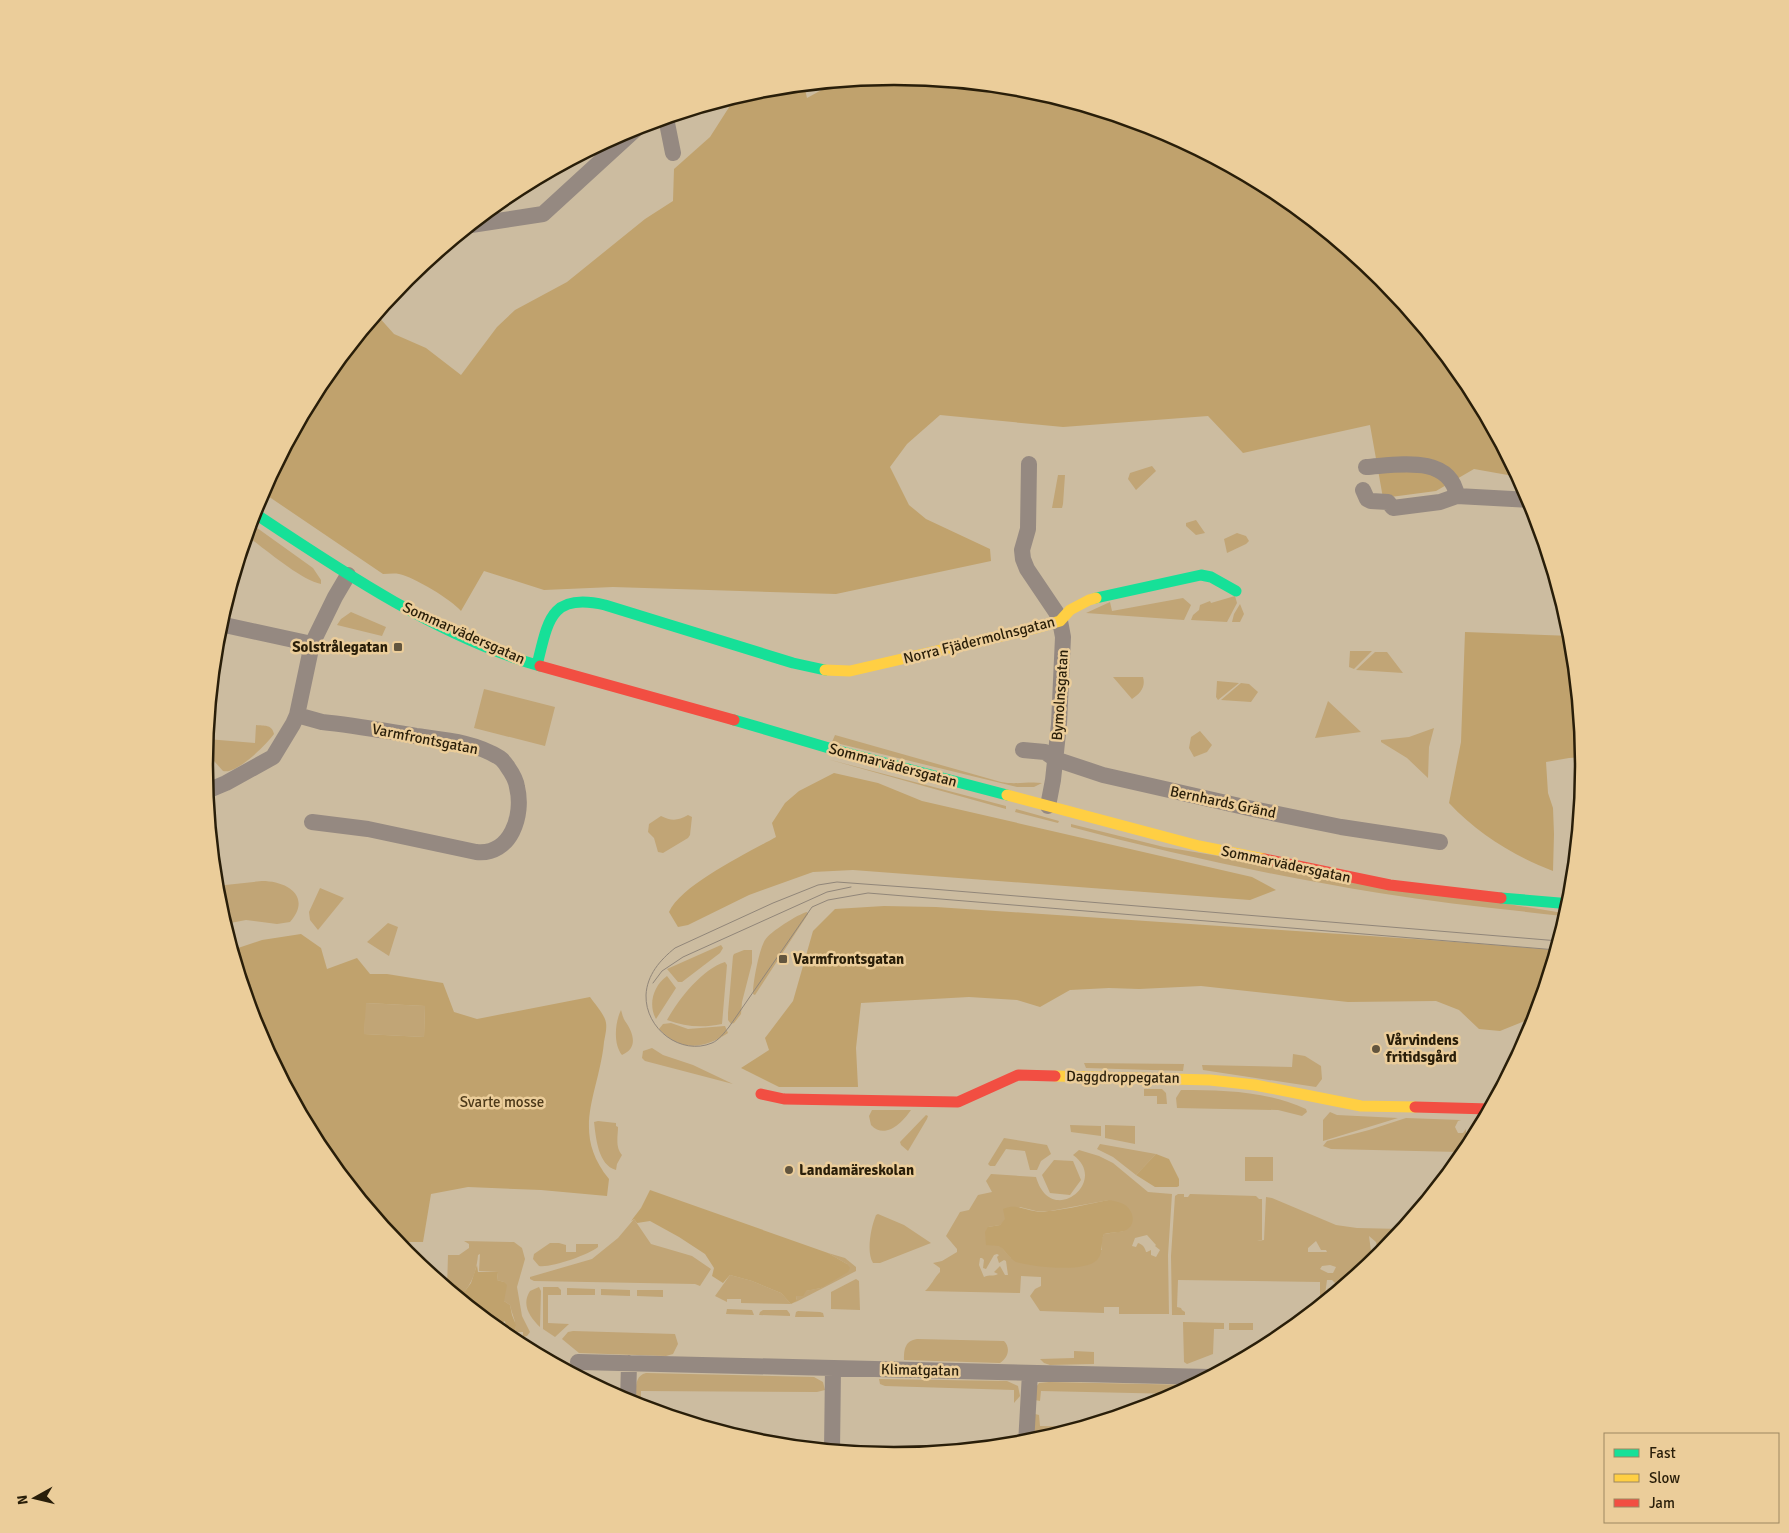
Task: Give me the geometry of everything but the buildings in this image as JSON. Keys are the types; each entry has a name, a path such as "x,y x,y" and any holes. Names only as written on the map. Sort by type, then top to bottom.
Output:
{"street":[{"path":"667,124 673,153"},
{"path":"484,223 543,214 621,143"},
{"name":"Bymolnsgatan","path":"1029,464 1028,529 1022,550 1023,559 1027,569 1056,612 1063,637 1055,759"},
{"path":"1366,467 1433,466 1442,471 1451,480 1456,487 1457,496"},
{"path":"1363,490 1366,499 1388,502 1393,508 1440,502 1457,496 1521,499"},
{"name":"Sommarvädersgatan","path":"261,517 348,576 418,615 508,656 537,665 722,716 839,751 1199,846 1390,885 1478,896 1562,903"},
{"name":"Norra Fjädermolnsgatan","path":"537,665 552,614 562,606 577,601 607,606 678,626 751,650 831,672 843,672 1018,633 1060,621 1070,610 1089,600 1201,575 1211,576 1236,590"},
{"path":"214,789 273,756 297,715 312,644 335,597 348,576"},
{"path":"228,626 312,644"},
{"name":"Varmfrontsgatan","path":"297,715 322,722 475,746 502,759 517,786 519,801 514,828 504,844 490,852 476,852 368,829 312,822"},
{"path":"1022,750 1045,752 1055,759 1054,780 1048,806"},
{"name":"Bernhards Gränd","path":"1055,759 1103,775 1253,810 1340,827 1440,842"},
{"name":"Daggdroppegatan","path":"760,1094 784,1099 958,1102 1002,1082 1026,1074 1210,1080 1255,1085 1360,1106 1484,1109"},
{"name":"Klimatgatan","path":"578,1362 1198,1377"},
{"path":"628,1393 629,1363"},
{"path":"832,1445 833,1368"},
{"path":"1026,1435 1030,1372"}],"shaded area":[{"path":"1152,466 1156,471 1136,490 1128,479 1130,473"},
{"path":"1058,475 1065,475 1063,504 1062,508 1052,508"},
{"path":"1196,520 1205,533 1196,535 1186,526 1186,523"},
{"path":"257,528 313,568 321,580 321,584 304,577 252,540"},
{"path":"1237,533 1246,536 1249,541 1227,553 1224,539"},
{"path":"1235,596 1237,603 1227,622 1191,620 1193,615 1199,610 1200,605"},
{"path":"1183,598 1191,605 1184,620 1086,613 1110,602 1112,611"},
{"path":"1240,604 1244,614 1240,622 1232,622 1234,614"},
{"path":"351,612 386,627 382,636 337,625 341,619"},
{"path":"1350,651 1372,651 1354,669 1349,667"},
{"path":"1375,652 1387,652 1403,673 1356,670"},
{"path":"1113,677 1143,677 1143,687 1132,699"},
{"path":"1217,681 1239,683 1218,700 1216,697"},
{"path":"1241,683 1249,684 1258,692 1251,702 1221,700"},
{"path":"484,689 555,707 545,746 474,728"},
{"path":"1328,701 1361,732 1315,738"},
{"path":"256,725 270,727 274,734 258,752 243,764 229,771 223,771 213,760 214,740 255,743"},
{"path":"1434,728 1429,747 1428,778 1407,758 1381,742 1381,740 1409,737"},
{"path":"1200,731 1212,745 1207,752 1194,757 1189,748 1191,737"},
{"path":"835,735 1001,782 1042,783 1034,787 1017,787 832,742"},
{"path":"827,759 1006,806 1006,809"},
{"path":"1016,809 1059,821 1058,823 1015,812"},
{"path":"688,815 692,817 688,838 663,853 658,852 654,838 648,832 649,824 661,816 674,820"},
{"path":"1071,824 1164,847 1560,912 1559,916 1379,893 1224,864 1071,827"},
{"path":"262,881 280,884 294,892 298,898 299,905 290,922 277,924 246,920 231,923 224,885"},
{"path":"320,888 344,898 318,930 310,920 309,912"},
{"path":"807,912 808,914 755,995 753,994 757,966 765,940 784,924"},
{"path":"388,923 398,927 389,956 367,942"},
{"path":"721,945 723,948 720,953 682,982 678,982 667,969"},
{"path":"744,950 752,950 752,963 742,1002 741,1014 731,1024 728,1020 728,1013 733,956"},
{"path":"725,962 727,965 722,1024 694,1026 667,1020 677,1003 699,978"},
{"path":"667,976 676,988 656,1019 652,1008 653,996 658,985"},
{"path":"365,1003 425,1006 424,1037 364,1034"},
{"path":"621,1010 633,1040 631,1048 622,1055 616,1039 617,1021"},
{"path":"671,1023 688,1029 725,1026 728,1033 701,1045 684,1045 676,1042 659,1029 663,1024"},
{"path":"652,1048 663,1055 693,1065 733,1084 645,1061 642,1058 643,1051"},
{"path":"1293,1054 1305,1056 1321,1066 1322,1079 1316,1087 1203,1070 1202,1065 1292,1067"},
{"path":"1084,1063 1184,1064 1183,1071 1086,1068"},
{"path":"1144,1089 1162,1089 1166,1093 1167,1104 1157,1104 1157,1096 1144,1096"},
{"path":"1181,1090 1229,1091 1260,1095 1291,1103 1306,1109 1307,1112 1302,1116 1278,1110 1177,1108 1176,1098"},
{"path":"872,1110 911,1110 893,1128 882,1131 871,1125 869,1116"},
{"path":"1330,1112 1337,1115 1398,1118 1323,1141 1323,1120"},
{"path":"926,1115 928,1116 927,1119 908,1151 900,1142"},
{"path":"1406,1118 1461,1120 1458,1121 1455,1127 1458,1133 1463,1133 1466,1129 1466,1137 1456,1152 1331,1149 1323,1146 1327,1141"},
{"path":"594,1122 616,1123 618,1127 618,1145 622,1155 616,1170 605,1163 599,1150"},
{"path":"1070,1125 1101,1126 1101,1136 1071,1132"},
{"path":"1105,1125 1135,1126 1135,1144 1105,1138"},
{"path":"1004,1138 1047,1145 1051,1154 1041,1161 1037,1170 1030,1170 1025,1151 1006,1149 995,1166 990,1166 988,1164"},
{"path":"1100,1144 1156,1154 1136,1175 1113,1157 1097,1149"},
{"path":"1079,1150 1099,1156 1113,1163 1148,1192 1172,1194 1168,1255 1169,1314 1119,1314 1119,1307 1104,1307 1104,1313 1040,1311 1030,1296 1035,1289 1041,1286 1041,1277 1021,1276 1020,1293 925,1291 940,1272 940,1268 933,1263 942,1261 957,1252 957,1249 946,1236 960,1212 969,1210 978,1195 992,1192 986,1181 991,1174 1036,1177 1043,1192 1053,1199 1064,1200 1074,1195 1082,1187 1085,1177 1083,1166 1073,1155","holes":["1109,1200 1124,1231 1104,1234 1101,1241 1102,1250 1011,1258 999,1245 988,1227 1000,1225 1020,1207 1036,1211 1050,1211","1147,1235 1160,1250 1156,1257 1151,1255 1151,1250 1146,1252 1139,1243 1136,1247 1132,1246 1135,1238","994,1255 999,1255 997,1257 999,1263 1004,1260 1006,1261 1008,1275 1005,1275 1000,1266 994,1272 998,1274 984,1277 979,1265 980,1258 984,1260 983,1268 986,1269"]},
{"path":"1245,1157 1273,1157 1273,1181 1245,1181"},
{"path":"1054,1160 1073,1161 1081,1180 1070,1195 1050,1193 1042,1175"},
{"path":"1178,1194 1184,1194 1184,1197 1188,1197 1190,1194 1256,1196 1262,1199 1262,1240 1257,1241 1264,1240 1266,1197 1336,1225 1357,1228 1395,1229 1377,1247 1376,1242 1369,1236 1372,1252 1333,1288 1335,1283 1332,1280 1327,1280 1325,1294 1320,1298 1320,1282 1178,1280 1177,1307 1185,1312 1185,1315 1172,1315 1171,1256 1175,1196","holes":["1316,1241 1321,1250 1326,1250 1327,1252 1308,1252 1308,1248","1330,1265 1336,1267 1333,1273 1320,1269 1322,1266"]},
{"path":"878,1214 904,1225 931,1243 880,1263 873,1263 870,1253 870,1239 874,1220"},
{"path":"634,1219 651,1244 692,1256 711,1269 700,1286 695,1284 534,1281 530,1279 530,1277 592,1259 618,1238"},
{"path":"464,1241 514,1242 522,1248 525,1259 517,1287 522,1316 530,1332 527,1336 523,1337 523,1332 515,1332 515,1322 510,1305 504,1301 504,1282 497,1280 498,1272 479,1271 480,1254 478,1255 472,1279 465,1291 458,1289 447,1281 448,1255 459,1255 469,1248 469,1244"},
{"path":"550,1243 566,1245 566,1252 576,1252 576,1244 598,1244 598,1247 569,1260 552,1265 539,1266 533,1259 534,1254"},
{"path":"828,1253 845,1258 856,1267 856,1271 794,1303 797,1301 796,1296 805,1291 821,1288 847,1264"},
{"path":"730,1275 752,1281 781,1293 791,1304 741,1303 741,1299 727,1299 727,1302 715,1296"},
{"path":"856,1279 859,1281 860,1310 831,1309 831,1292"},
{"path":"539,1287 541,1291 540,1327 530,1315 526,1301 530,1291"},
{"path":"543,1287 558,1287 561,1290 561,1295 548,1295 548,1323 569,1324 555,1337 543,1329"},
{"path":"567,1288 595,1289 595,1295 567,1295"},
{"path":"601,1289 630,1290 630,1296 601,1295"},
{"path":"637,1290 663,1290 663,1297 637,1296"},
{"path":"727,1309 752,1310 754,1315 726,1314"},
{"path":"763,1310 787,1310 790,1316 759,1315"},
{"path":"798,1311 820,1312 823,1313 824,1317 795,1317"},
{"path":"1183,1322 1224,1323 1224,1329 1214,1329 1213,1354 1187,1364 1184,1362"},
{"path":"1229,1323 1253,1323 1253,1330 1229,1330"},
{"path":"568,1332 675,1334 678,1344 673,1354 666,1356 579,1353 562,1339"},
{"path":"917,1339 1004,1341 1008,1353 1000,1363 904,1360 906,1346"},
{"path":"1074,1351 1094,1352 1094,1364 1050,1365 1040,1359 1074,1358"},
{"path":"646,1373 814,1377 823,1382 825,1390 817,1392 641,1391 641,1399 636,1397 636,1383"},
{"path":"879,1379 1007,1381 1018,1386 1020,1396 1014,1403 1014,1390 885,1386 880,1384"},
{"path":"1039,1383 1181,1385 1160,1394 1041,1391 1040,1401 1035,1400 1034,1390"},
{"path":"1035,1414 1039,1415 1040,1426 1064,1427 1032,1434"}],"green space":[{"path":"850,86 939,86 983,91 1071,108 1114,121 1196,155 1235,176 1309,226 1344,254 1376,285 1407,317 1461,388 1485,426 1511,476 1474,469 1436,491 1383,498 1370,425 1243,453 1208,416 1063,427 940,415 907,444 890,467 909,505 926,519 990,549 991,561 836,594 613,587 544,590 484,571 461,611 423,584 399,574 383,574 269,497 283,465 304,426 328,388 380,319 394,334 426,348 461,375 497,327 515,310 567,282 645,219 673,201 674,169 710,137 730,105 805,91 807,98 823,89"},
{"path":"1465,632 1563,636 1575,722 1576,758 1546,762 1548,793 1553,808 1553,871 1497,843 1472,825 1449,803 1461,742"},
{"path":"834,773 878,783 922,801 1252,877 1276,890 1250,900 853,870 813,872 749,895 688,925 678,927 669,912 676,901 701,880 776,837 772,823 785,803 799,791"},
{"path":"884,906 936,907 1551,950 1527,1020 1500,1031 1479,1029 1459,1010 1436,1001 1348,1002 1201,986 1070,990 1040,1007 1017,1000 969,997 861,1003 856,1048 858,1087 779,1087 741,1068 769,1050 765,1038 793,1001 813,931 835,909"},
{"name":"Svarte mosse","path":"301,934 321,948 327,969 357,958 370,974 387,974 443,983 454,1012 477,1019 590,997 602,1013 606,1025 601,1061 590,1112 589,1128 591,1145 597,1161 609,1179 607,1196 541,1190 468,1187 431,1194 423,1242 407,1242 382,1216 354,1181 304,1107 283,1068 265,1027 249,986 238,948 262,940","holes":["366,1003 425,1006 424,1037 364,1034"]},
{"path":"1156,1154 1169,1159 1179,1179 1179,1186 1155,1187 1136,1175"},
{"path":"650,1190 828,1253 847,1264 850,1268 848,1272 821,1288 806,1291 803,1296 796,1296 797,1301 791,1304 781,1293 752,1281 730,1275 723,1283 712,1276 714,1268 705,1254 650,1221 637,1223 634,1219 631,1221 641,1208"},
{"path":"1109,1200 1121,1203 1128,1208 1133,1218 1131,1226 1124,1231 1104,1234 1099,1257 1090,1264 1058,1268 1024,1264 1014,1261 999,1246 986,1245 985,1232 988,1227 1000,1225 1005,1219 1003,1209 1015,1207 1041,1212"},
{"path":"477,1265 478,1272 498,1272 497,1280 507,1285 504,1301 510,1305 516,1325 515,1332 506,1325 505,1321 502,1323 453,1285 456,1284 465,1291 471,1283"}],"tram line":[{"path":"1551,950 868,893 828,900 812,907 729,1027 712,1043 688,1046 667,1037 658,1029 652,1019 647,1007 646,995 649,981 655,968 675,948 773,903 818,885 837,882 1554,941"},
{"path":"653,983 662,971 683,957 827,892 851,887"}],"traffic: fast":[{"path":"261,517 356,579 428,620 465,638 540,666"},
{"path":"1096,598 1201,575 1211,577 1236,591"},
{"path":"537,665 545,635 554,614 562,607 573,603 587,602 605,605 793,663 825,670"},
{"path":"734,720 839,751 1007,795"},
{"path":"1501,898 1562,903"}],"traffic: slow":[{"path":"825,670 850,671 1036,628 1060,621 1070,610 1096,598"},
{"path":"1007,795 1199,846 1264,859"},
{"path":"1055,1076 1210,1080 1255,1085 1361,1106 1415,1107"}],"traffic: jam":[{"path":"540,666 734,720"},
{"path":"1264,859 1390,885 1501,898"},
{"path":"761,1094 784,1099 958,1102 1018,1075 1055,1076"},
{"path":"1415,1107 1484,1109"}],"place":[{"name":"Solstrålegatan","path":"398,647"},
{"name":"Varmfrontsgatan","path":"783,959"},
{"name":"Vårvindens fritidsgård","path":"1376,1049"},
{"name":"Landamäreskolan","path":"789,1170"}]}
